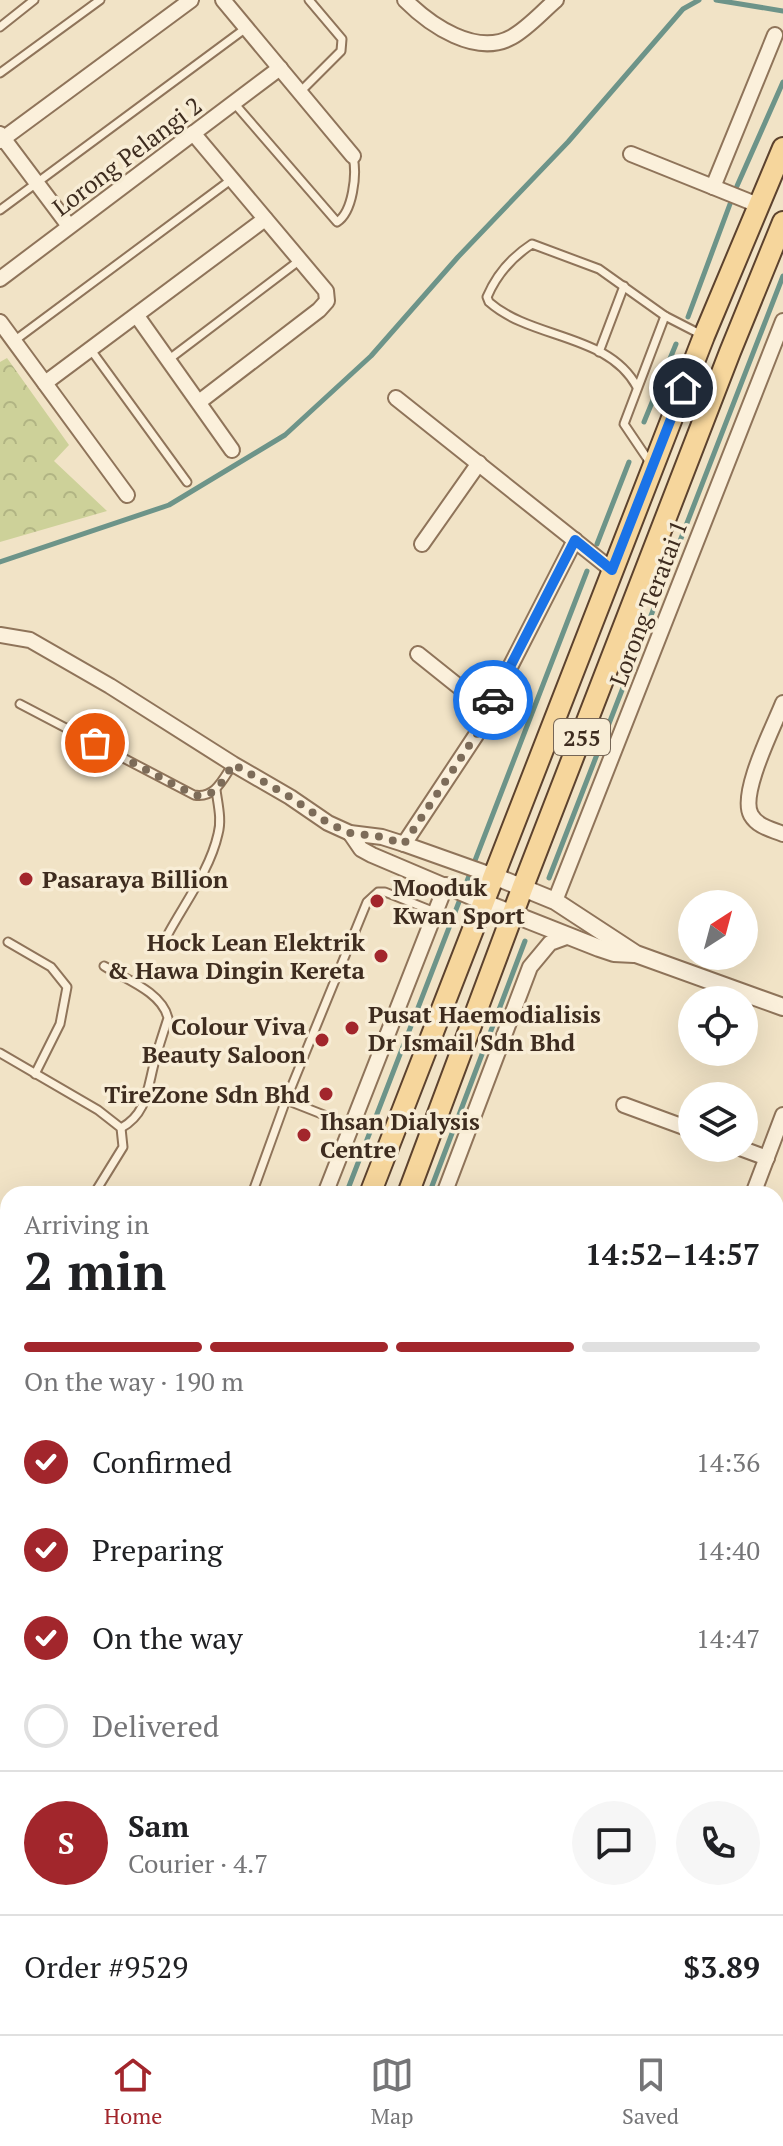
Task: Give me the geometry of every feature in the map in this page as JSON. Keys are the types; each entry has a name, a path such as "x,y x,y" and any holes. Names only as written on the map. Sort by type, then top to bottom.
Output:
{"main road":[{"name":"255","path":"373,1186 487,874 783,148"},
{"name":"255","path":"411,1186 522,889 783,222"}],"street":[{"path":"69,226 1,138 191,0"},
{"path":"223,0 353,156"},
{"path":"405,0 437,27 479,42 496,43 522,30 556,0"},
{"path":"713,187 775,35"},
{"name":"Lorong Pelangi 2","path":"0,279 280,68"},
{"path":"193,133 326,291 327,301 199,402"},
{"path":"631,154 758,205"},
{"path":"45,383 265,219"},
{"path":"137,316 232,450"},
{"name":"Lorong Teratai 1","path":"555,901 783,321"},
{"path":"0,322 127,495"},
{"path":"396,398 612,570"},
{"path":"422,544 479,463"},
{"path":"404,844 486,720 488,710 575,540"},
{"path":"0,635 30,640 110,686 328,823 350,833 382,837 404,844 555,901 636,954 783,1007"},
{"path":"418,654 488,710"},
{"path":"783,703 749,791 749,812 758,824 783,834"},
{"path":"350,833 361,849 372,855 513,915 614,953 636,954"},
{"path":"328,1186 436,913 450,886"},
{"path":"447,1186 535,958 550,943 569,936"},
{"path":"624,1105 678,1125"},
{"path":"756,1186 783,1115"},
{"path":"758,1155 767,1158"}],"lane":[{"path":"0,27 34,0"},
{"path":"0,73 100,0"},
{"path":"300,92 341,51 343,45 342,39 309,0"},
{"path":"0,210 247,28"},
{"path":"234,103 337,222 346,215 356,170 353,156"},
{"path":"14,341 232,179"},
{"path":"637,387 629,371 610,356 514,318 493,306 487,297 508,264 532,244 599,269 665,316 704,336"},
{"path":"168,360 300,260"},
{"path":"599,352 624,286"},
{"path":"652,466 624,424 665,316"},
{"path":"91,350 187,482"},
{"path":"20,704 194,795 204,797 216,790 233,764"},
{"path":"167,936 212,855 219,833 216,790"},
{"path":"255,1186 286,1100 367,902 373,895 385,892 436,913"},
{"path":"8,942 51,967 67,987 60,1024 35,1074"},
{"path":"104,966 155,997 166,1009 168,1018 145,1101 133,1121 121,1128"},
{"path":"0,1053 98,1110 121,1128 123,1147 99,1186"},
{"path":"286,1100 352,1126"}],"green space":[{"path":"7,358 69,445 54,461 107,511 0,542 0,362"}],"waterway":[{"path":"0,562 169,505 285,435 371,356 458,257 568,142 683,9 699,0"},
{"path":"716,0 783,11"},
{"path":"737,186 783,82"},
{"path":"688,317 730,204"},
{"path":"549,878 783,276"},
{"path":"644,422 676,344"},
{"path":"597,544 629,462"},
{"path":"349,1186 587,571"},
{"path":"432,1186 525,941"}],"way so far":[{"path":"95,743 194,795 204,797 216,790 233,764 328,823 350,833 382,837 404,844 486,720 493,700"}],"place":[{"name":"Pasaraya Billion","path":"26,879"},
{"name":"Mooduk Kwan Sport","path":"377,901"},
{"name":"Hock Lean Elektrik & Hawa Dingin Kereta","path":"381,956"},
{"name":"Pusat Haemodialisis Dr Ismail Sdn Bhd","path":"352,1028"},
{"name":"Colour Viva Beauty Saloon","path":"322,1040"},
{"name":"TireZone Sdn Bhd","path":"326,1094"},
{"name":"Ihsan Dialysis Centre","path":"304,1135"}],"route":[{"path":"493,700 575,540 612,570 683,388"}]}
